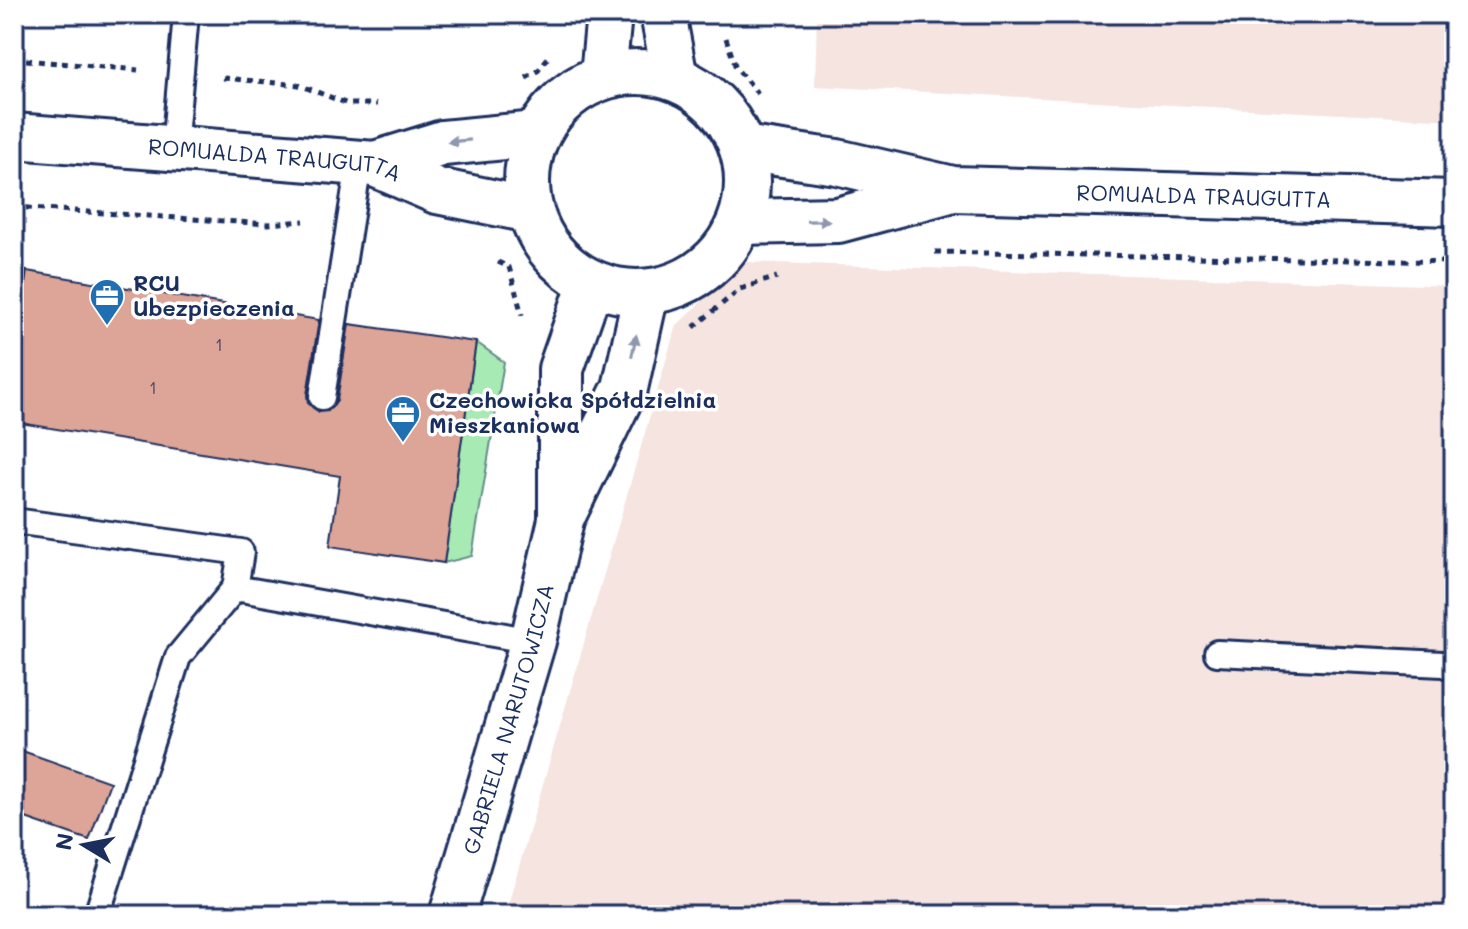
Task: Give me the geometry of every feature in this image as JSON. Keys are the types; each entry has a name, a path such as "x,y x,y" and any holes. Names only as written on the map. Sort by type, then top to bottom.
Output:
{"street":[{"path":"603,76 609,14"},
{"path":"663,14 675,78"},
{"path":"640,71 675,78 705,94 727,119 742,148 746,198 740,222 725,249 703,270 677,286 646,293 617,292 591,283 563,265 542,240 530,210 527,171 537,134 554,109 576,89 603,76 640,71"},
{"path":"367,164 443,143 537,134"},
{"name":"ROMUALDA TRAUGUTTA","path":"14,136 367,164 437,191 530,210"},
{"path":"742,148 837,162 953,189"},
{"path":"740,222 838,220 953,189"},
{"name":"ROMUALDA TRAUGUTTA","path":"953,189 1454,203"},
{"path":"561,520 561,369 591,283"},
{"path":"561,520 625,388 646,293"},
{"name":"GABRIELA NARUTOWICZA","path":"452,915 533,641 561,520"}],"lane":[{"path":"174,149 186,14"},
{"path":"322,397 349,227 367,164"},
{"path":"14,521 241,552 235,588 178,657 97,915"},
{"path":"235,588 533,641"},
{"path":"1217,653 1443,664 1454,668"}],"path":[{"path":"513,85 537,72 554,50"},
{"path":"14,59 299,85 348,104 390,104"},
{"path":"14,207 268,224 316,221 349,227"},
{"path":"932,252 1454,262"},
{"path":"496,261 509,267 524,323"},
{"path":"683,337 740,289 784,275"}],"shaded area":[{"path":"817,14 1454,14 1454,120 815,86"},
{"path":"743,262 1454,286 1454,915 505,915 676,326"}],"green space":[{"path":"14,268 27,271 14,353"},
{"path":"476,342 504,362 472,556 444,563"}],"building":[{"path":"27,271 319,320 307,395 308,403 319,412 328,411 337,400 349,324 476,342 444,563 330,546 340,476 14,422 14,353"},
{"path":"14,748 110,782 89,840 14,814"}],"place":[{"name":"RCU Ubezpieczenia","path":"107,327"},
{"name":"Czechowicka Spółdzielnia Mieszkaniowa","path":"403,444"}]}
